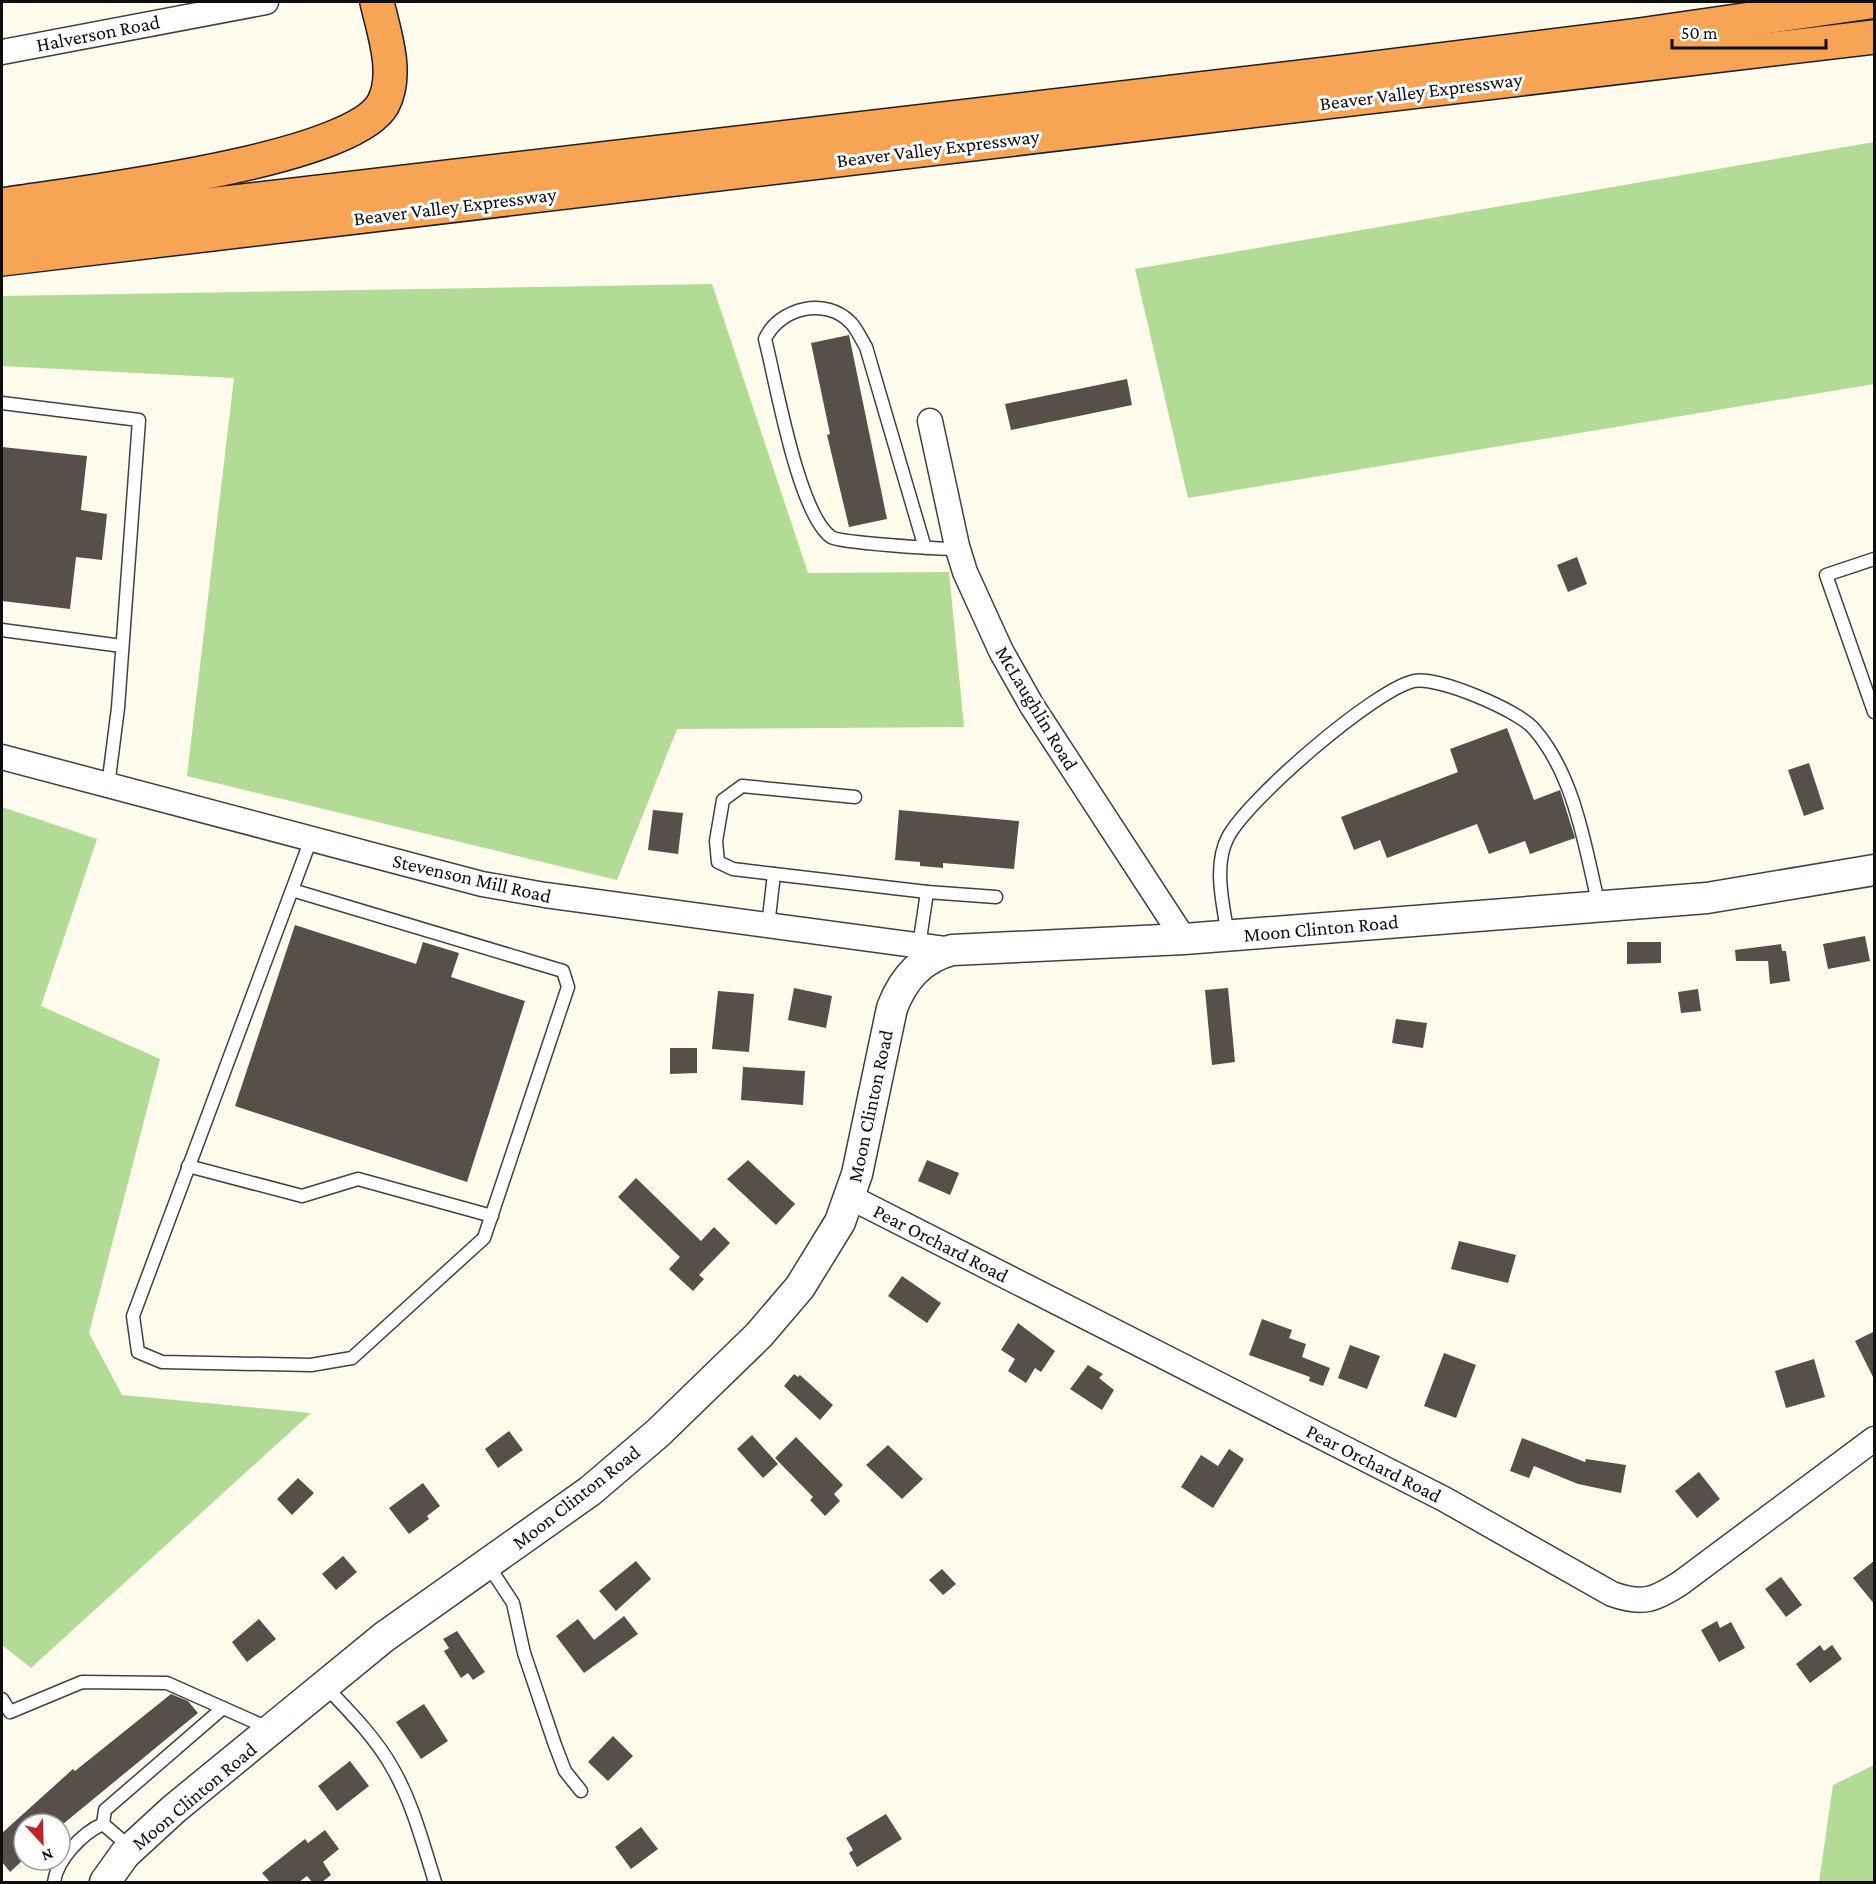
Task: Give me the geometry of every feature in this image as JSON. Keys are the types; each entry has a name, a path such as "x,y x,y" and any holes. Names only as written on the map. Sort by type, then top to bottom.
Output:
{"highway":[{"path":"2,206 190,175 299,150 347,133 369,120 382,106 389,89 387,45 377,2"},
{"name":"Beaver Valley Expressway","path":"2,229 1440,60 1639,35 1870,2"},
{"name":"Beaver Valley Expressway","path":"2,259 1875,37"}],"street":[{"name":"Halverson Road","path":"2,52 266,2"},
{"name":"McLaughlin Road","path":"930,421 958,549 969,580 1015,679 1184,939"},
{"name":"Stevenson Mill Road","path":"2,757 482,884 545,895 952,950"},
{"name":"Moon Clinton Road","path":"105,1882 131,1848 174,1809 384,1637 598,1484 667,1425 752,1342 813,1268 840,1222 857,1174 886,1031 899,991 911,974 938,954 952,950 1228,936 1747,893 1875,870"},
{"name":"Pear Orchard Road","path":"850,1197 1444,1498 1612,1594 1630,1600 1649,1599 1682,1582 1875,1439"}],"lane":[{"path":"925,548 866,347 852,323 838,313 812,307 784,316 771,327 765,339 804,495 820,526 832,538 925,548 958,549"},
{"path":"2,403 139,420 122,646 108,786"},
{"path":"1875,559 1826,575 1875,712"},
{"path":"2,630 122,646"},
{"path":"1228,936 1221,892 1221,861 1228,837 1300,757 1393,689 1416,680 1461,690 1505,707 1534,728 1554,760 1575,806 1599,906"},
{"path":"855,796 742,786 723,800 716,841 718,861 733,869 927,892 996,897"},
{"path":"292,890 562,970 568,987 484,1238 352,1358 311,1365 162,1362 138,1352 133,1316 311,839"},
{"path":"768,926 774,874"},
{"path":"919,946 927,892"},
{"path":"189,1166 302,1196 358,1179 492,1216"},
{"path":"487,1564 513,1603 524,1653 555,1745 565,1771 581,1791"},
{"path":"2,1699 10,1712 82,1682 167,1683 272,1730"},
{"path":"325,1686 360,1723 393,1767 411,1805 435,1882"},
{"path":"103,1824 105,1810 223,1708"},
{"path":"103,1824 131,1848"},
{"path":"54,1882 56,1871 89,1830 103,1824"}],"green space":[{"path":"1874,142 1874,384 1188,498 1135,269"},
{"path":"712,284 808,573 949,572 964,727 677,729 617,880 187,776 234,378 2,366 2,296"},
{"path":"2,807 97,839 41,1006 160,1059 89,1333 122,1395 311,1413 31,1668 2,1645"},
{"path":"1874,1765 1874,1882 1819,1882 1833,1785"}],"building":[{"path":"849,335 887,519 849,527 827,435 830,434 811,343"},
{"path":"1127,379 1132,405 1011,430 1005,404"},
{"path":"2,447 87,456 81,510 107,514 102,560 76,557 70,609 2,601"},
{"path":"1577,557 1587,584 1568,592 1557,565"},
{"path":"1507,728 1534,800 1560,790 1575,838 1530,854 1525,841 1489,854 1477,824 1387,858 1380,840 1354,850 1341,817 1458,772 1450,749"},
{"path":"1809,763 1824,809 1804,816 1788,770"},
{"path":"653,810 683,813 678,854 648,850"},
{"path":"899,810 1019,821 1014,869 943,863 943,868 920,866 920,862 895,860"},
{"path":"295,925 416,964 423,942 459,953 451,977 525,1001 467,1182 235,1106"},
{"path":"1865,936 1870,961 1828,969 1823,944"},
{"path":"1627,942 1661,942 1661,963 1627,964"},
{"path":"1781,944 1782,951 1786,951 1790,981 1770,984 1768,961 1736,961 1735,950"},
{"path":"794,988 832,996 826,1028 788,1020"},
{"path":"1228,988 1235,1062 1212,1065 1205,990"},
{"path":"1698,989 1701,1011 1681,1013 1678,992"},
{"path":"718,991 754,994 749,1052 712,1049"},
{"path":"1396,1019 1427,1023 1423,1048 1392,1043"},
{"path":"670,1048 697,1048 697,1073 670,1074"},
{"path":"743,1067 805,1071 803,1105 741,1100"},
{"path":"748,1160 795,1204 776,1225 727,1179"},
{"path":"927,1160 959,1173 950,1195 918,1181"},
{"path":"636,1178 701,1241 714,1227 730,1243 699,1275 704,1279 693,1291 669,1269 680,1257 618,1197"},
{"path":"1459,1241 1516,1255 1508,1283 1451,1269"},
{"path":"902,1276 941,1303 927,1323 888,1296"},
{"path":"1262,1319 1292,1330 1289,1338 1306,1344 1302,1357 1330,1368 1323,1386 1309,1381 1310,1377 1249,1355"},
{"path":"1018,1323 1055,1351 1041,1372 1035,1368 1026,1383 1008,1371 1015,1359 1001,1350"},
{"path":"1875,1331 1875,1381 1855,1341"},
{"path":"1350,1345 1380,1356 1367,1389 1338,1378"},
{"path":"1444,1353 1476,1365 1456,1418 1424,1406"},
{"path":"1814,1359 1825,1397 1786,1408 1775,1371"},
{"path":"1088,1365 1103,1374 1099,1378 1114,1390 1102,1410 1070,1389"},
{"path":"794,1374 798,1377 800,1375 833,1405 820,1420 784,1386"},
{"path":"509,1431 523,1450 498,1468 485,1449"},
{"path":"752,1435 778,1464 763,1478 737,1449"},
{"path":"796,1437 843,1485 834,1494 840,1501 825,1516 810,1500 813,1497 775,1458"},
{"path":"1522,1438 1585,1462 1586,1459 1626,1465 1621,1493 1578,1484 1534,1466 1529,1478 1510,1471"},
{"path":"888,1445 923,1479 902,1499 866,1465"},
{"path":"1229,1449 1244,1459 1213,1508 1181,1487 1201,1455 1218,1466"},
{"path":"1699,1472 1720,1499 1697,1518 1675,1491"},
{"path":"298,1478 314,1493 292,1515 277,1499"},
{"path":"423,1483 440,1506 427,1516 429,1519 409,1534 389,1508"},
{"path":"343,1556 357,1572 336,1590 322,1574"},
{"path":"1875,1560 1875,1605 1853,1578"},
{"path":"636,1561 651,1579 616,1611 599,1591"},
{"path":"942,1569 956,1584 943,1595 929,1580"},
{"path":"1781,1577 1802,1605 1786,1617 1765,1589"},
{"path":"624,1616 638,1634 584,1673 556,1636 578,1619 594,1640"},
{"path":"259,1619 276,1639 247,1662 232,1642"},
{"path":"1717,1621 1720,1628 1731,1622 1745,1648 1719,1662 1701,1630"},
{"path":"457,1631 485,1672 473,1680 468,1673 461,1678 444,1651 449,1648 443,1639"},
{"path":"1820,1645 1824,1651 1832,1645 1842,1659 1810,1683 1796,1664"},
{"path":"171,1694 188,1701 198,1713 72,1817 72,1812 25,1812 73,1769 75,1771"},
{"path":"424,1704 448,1741 421,1759 396,1722"},
{"path":"613,1736 633,1756 608,1781 588,1762"},
{"path":"350,1761 369,1786 337,1811 318,1786"},
{"path":"886,1814 902,1839 857,1867 849,1853 853,1850 846,1838"},
{"path":"12,1824 12,1870 10,1872 2,1862 2,1833"},
{"path":"641,1827 658,1849 631,1869 615,1847"},
{"path":"325,1830 339,1849 323,1862 331,1875 322,1882 312,1882 307,1876 299,1882 270,1882 262,1873 305,1839 308,1843"}]}
